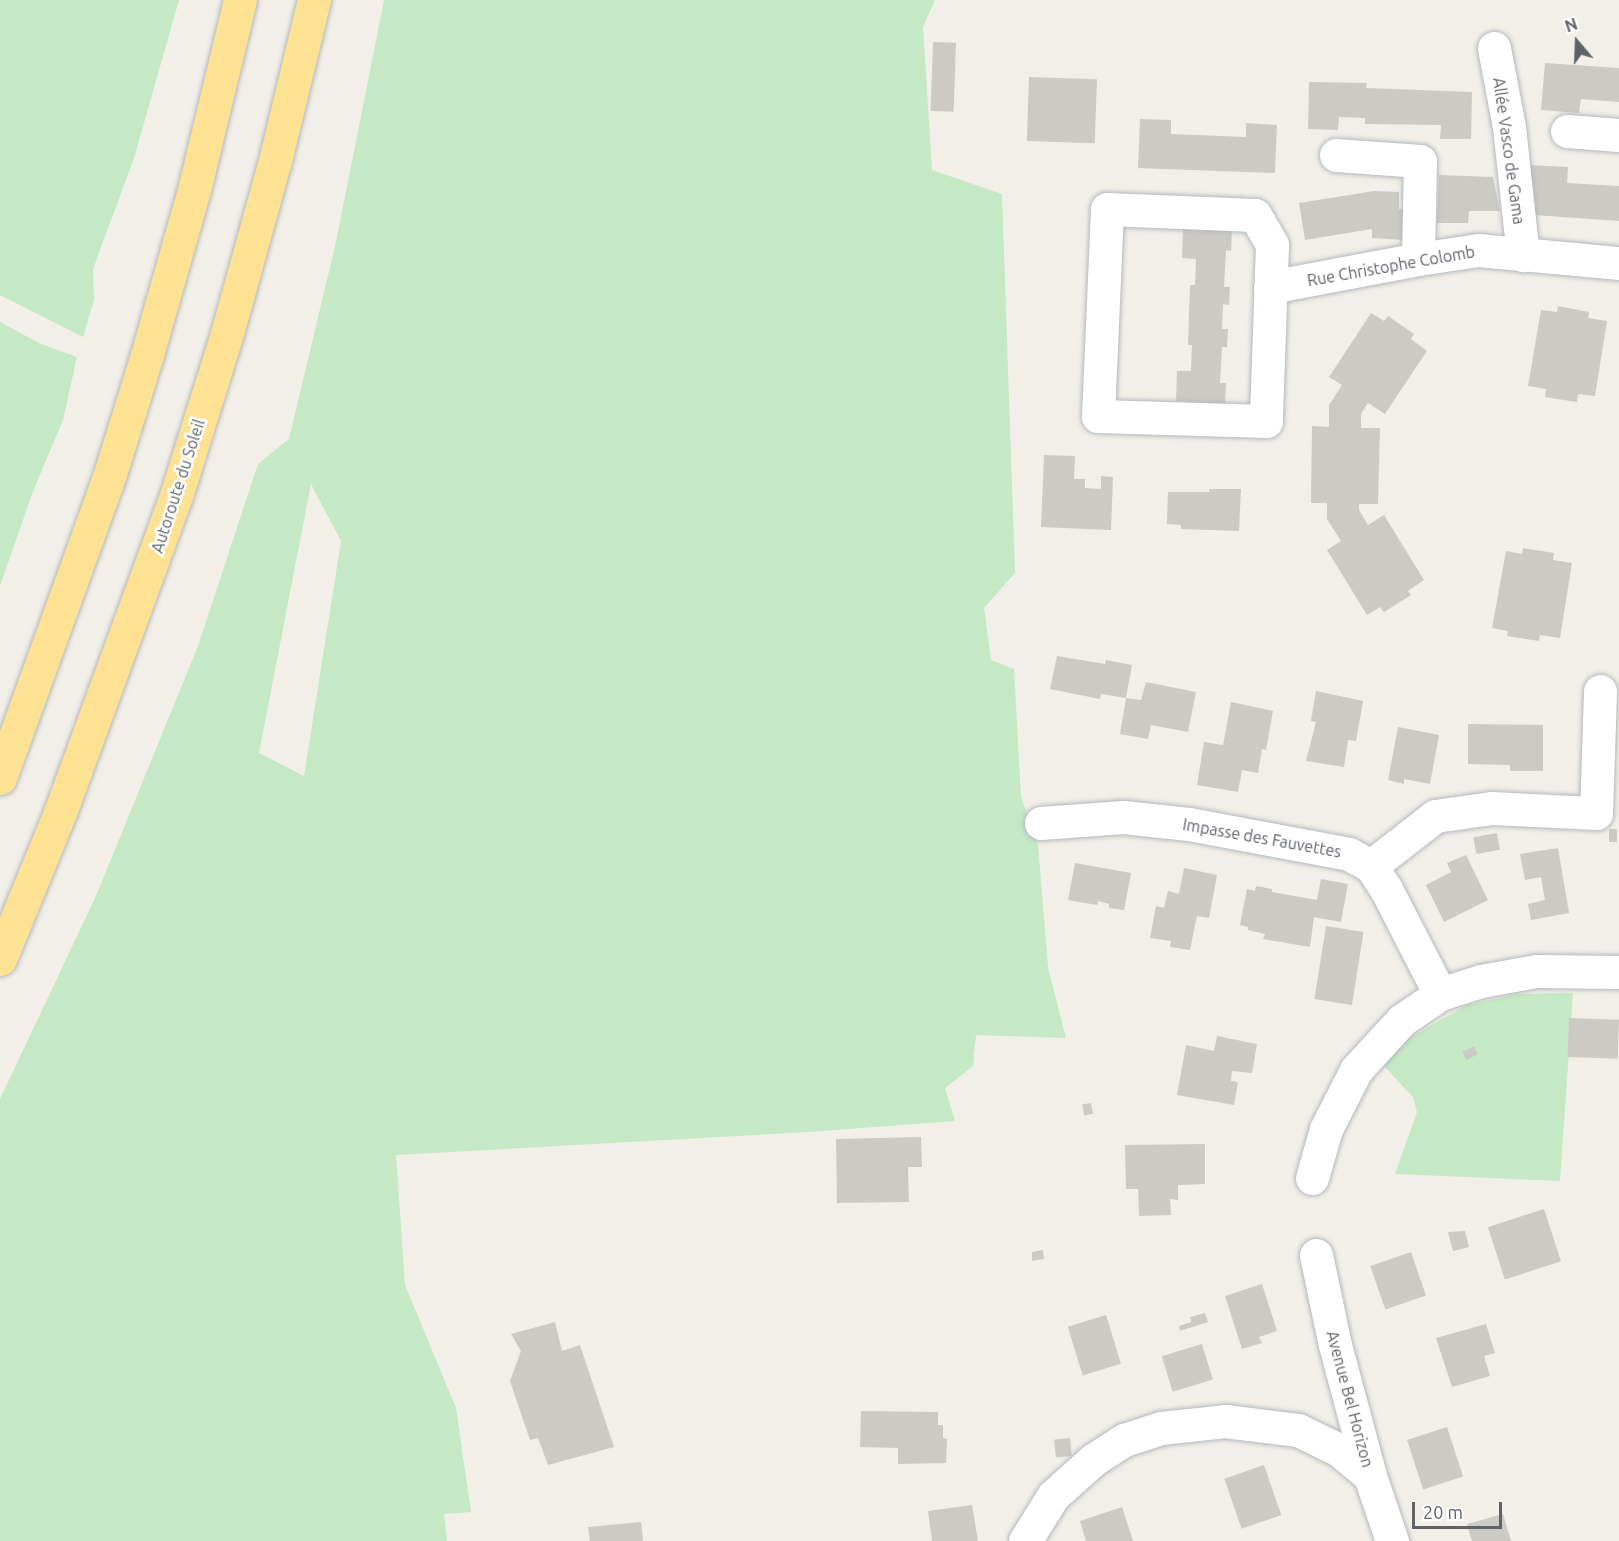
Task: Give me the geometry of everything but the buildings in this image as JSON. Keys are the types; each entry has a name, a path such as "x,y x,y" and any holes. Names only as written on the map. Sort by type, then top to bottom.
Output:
{"highway":[{"path":"0,778 106,484 144,365 195,186 240,0"},
{"name":"Autoroute du Soleil","path":"0,959 61,810 177,493 228,330 275,161 314,0"}],"street":[{"name":"Allée Vasco de Gama","path":"1494,48 1509,127 1523,255"},
{"path":"1567,131 1619,135"},
{"path":"1336,155 1420,161 1418,259"},
{"path":"1107,209 1255,215 1272,245 1270,287 1266,421 1098,416 1107,209"},
{"name":"Rue Christophe Colomb","path":"1270,287 1478,250 1619,263"},
{"path":"1440,994 1386,889 1371,866 1436,816 1492,808 1596,813 1600,691"},
{"name":"Impasse des Fauvettes","path":"1041,823 1123,818 1189,824 1324,848 1349,854 1371,866"},
{"path":"1312,1178 1326,1129 1356,1070 1402,1020 1440,994 1481,981 1536,971 1619,972"},
{"name":"Avenue Bel Horizon","path":"1316,1255 1335,1345 1370,1476 1392,1541"},
{"path":"1025,1541 1053,1496 1094,1460 1125,1440 1161,1428 1225,1420 1298,1431 1339,1450 1370,1476"}],"green space":[{"path":"0,0 179,0 134,158 93,269 94,300 83,337 0,295"},
{"path":"384,0 935,0 923,27 932,170 1002,194 1015,573 984,608 991,660 1014,669 1021,797 1038,845 1048,967 1066,1038 976,1035 973,1066 945,1088 955,1121 808,1132 396,1155 405,1285 456,1408 471,1512 444,1514 447,1541 0,1541 0,1099 96,896 198,646 258,464 289,439 336,242","holes":["311,484 341,541 304,776 259,753"]},
{"path":"0,322 39,343 77,357 63,420 32,494 0,586"},
{"path":"1573,993 1560,1181 1395,1174 1417,1112 1413,1097 1382,1064 1406,1040 1467,1005 1518,994"}]}
